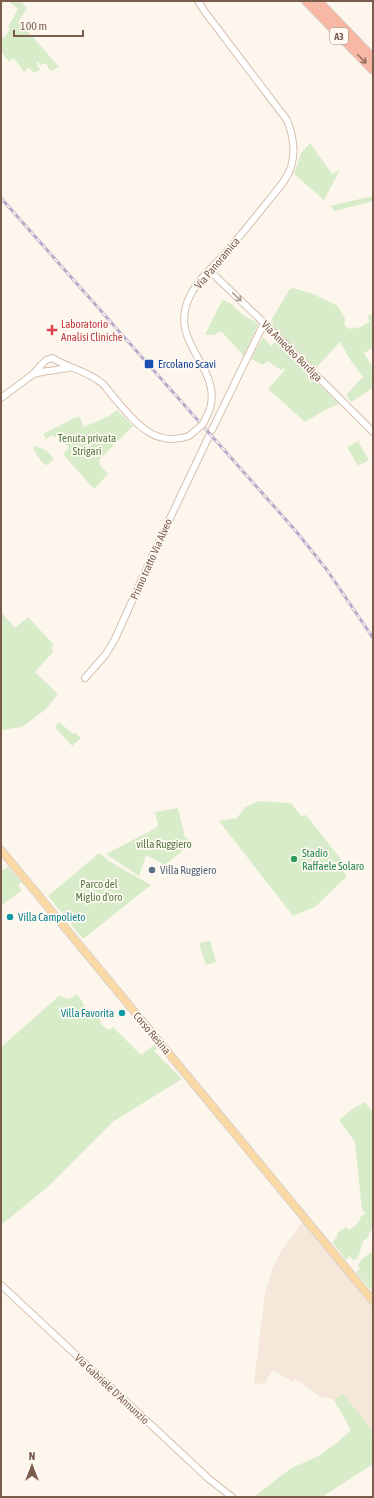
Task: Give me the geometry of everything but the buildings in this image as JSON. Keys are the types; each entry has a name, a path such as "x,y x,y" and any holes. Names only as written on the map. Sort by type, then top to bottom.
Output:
{"highway":[{"name":"A3","path":"306,1 373,70"},
{"name":"A3","path":"318,1 373,58"}],"main road":[{"name":"Corso Resina","path":"1,850 373,1301"}],"street":[{"name":"Via Panoramica","path":"56,361 79,370 100,381 134,421 148,432 161,437 170,439 189,436 203,424 210,409 212,395 210,381 186,337 184,318 185,307 195,288 240,236 286,178 291,166 294,150 287,120 198,1"},
{"name":"Via Amedeo Bordiga","path":"210,270 373,432"},
{"name":"Primo tratto Via Alveo","path":"85,678 106,654 115,639 210,433 264,323"},
{"path":"1,398 32,375 49,358 54,358 56,361 57,366 55,370"},
{"path":"44,363 44,368 47,371"},
{"path":"32,375 47,371 72,368"},
{"name":"Via Gabriele D'Annunzio","path":"1,1285 209,1479 232,1497"}],"shaded area":[{"path":"304,1220 364,1292 373,1290 373,1437 340,1400 320,1397 295,1379 292,1382 273,1370 264,1384 254,1383 265,1292 274,1265 282,1250"}],"green space":[{"path":"8,1 21,1 27,8 19,21 59,67 50,71 46,63 40,65 38,62 36,63 40,70 33,73 29,67 24,72 14,58 9,62 1,51 1,35 4,38 10,29 8,27 18,9"},
{"path":"310,143 332,174 340,170 324,200 294,174 301,153"},
{"path":"373,196 373,201 335,211 330,206"},
{"path":"293,288 313,294 338,306 346,321 343,322 346,327 350,329 355,327 357,329 370,321 367,316 373,313 373,348 364,353 373,369 371,371 373,374 373,388 351,402 346,395 363,377 351,361 340,342 315,369 271,325 271,321 289,290"},
{"path":"222,300 233,305 245,316 258,324 244,356 221,331 214,335 205,335"},
{"path":"263,337 271,346 276,341 339,404 325,410 305,422 268,389 285,370 283,368 281,370 267,361 263,365 251,359"},
{"name":"Tenuta privata Strigari","path":"117,410 133,426 99,460 100,465 108,474 94,489 63,454 69,448 61,439 64,436 61,433 55,438 52,435 46,439 43,434 79,416 84,427 109,416"},
{"path":"358,441 369,460 358,466 347,447"},
{"path":"35,446 46,450 54,459 47,465 44,464 33,449"},
{"path":"1,612 15,628 28,617 54,645 51,647 53,652 35,672 58,694 46,709 22,727 1,730"},
{"path":"59,722 73,734 75,733 81,738 72,746 55,727"},
{"name":"Stadio Raffaele Solaro","path":"259,801 291,803 301,816 306,815 340,858 340,861 337,863 347,876 315,907 293,916 219,821 237,818 245,807"},
{"name":"villa Ruggiero","path":"178,808 185,837 192,843 165,865 146,855 139,876 106,854 156,828 158,825 155,812"},
{"name":"Parco del Miglio d'oro","path":"99,853 112,863 151,885 83,939 48,896"},
{"path":"8,866 21,882 18,886 22,890 1,906 1,869 3,870"},
{"path":"210,941 216,962 206,965 199,943"},
{"path":"76,994 91,1016 101,1015 100,1020 103,1026 109,1030 113,1027 141,1055 154,1045 157,1048 154,1051 182,1079 114,1121 50,1185 1,1225 1,1047 59,996 70,999"},
{"path":"365,1102 373,1113 373,1228 369,1233 368,1238 363,1241 358,1258 353,1260 350,1256 346,1260 332,1242 337,1237 337,1233 346,1227 349,1230 355,1226 361,1216 365,1214 365,1211 362,1211 355,1142 339,1120 352,1109"},
{"path":"373,1251 373,1289 371,1290 356,1272 360,1269 358,1265 362,1259"},
{"path":"343,1393 373,1432 373,1438 371,1439 373,1442 373,1464 322,1497 254,1497 290,1469 318,1456 337,1443 351,1430 334,1400"}],"railway":[{"path":"1,198 295,530 327,570 373,638"}],"place":[{"name":"Laboratorio Analisi Cliniche","path":"52,330"},
{"name":"Ercolano Scavi","path":"149,364"},
{"name":"Stadio Raffaele Solaro","path":"294,859"},
{"name":"Villa Ruggiero","path":"152,870"},
{"name":"Villa Campolieto","path":"10,917"},
{"name":"Villa Favorita","path":"122,1013"}]}
